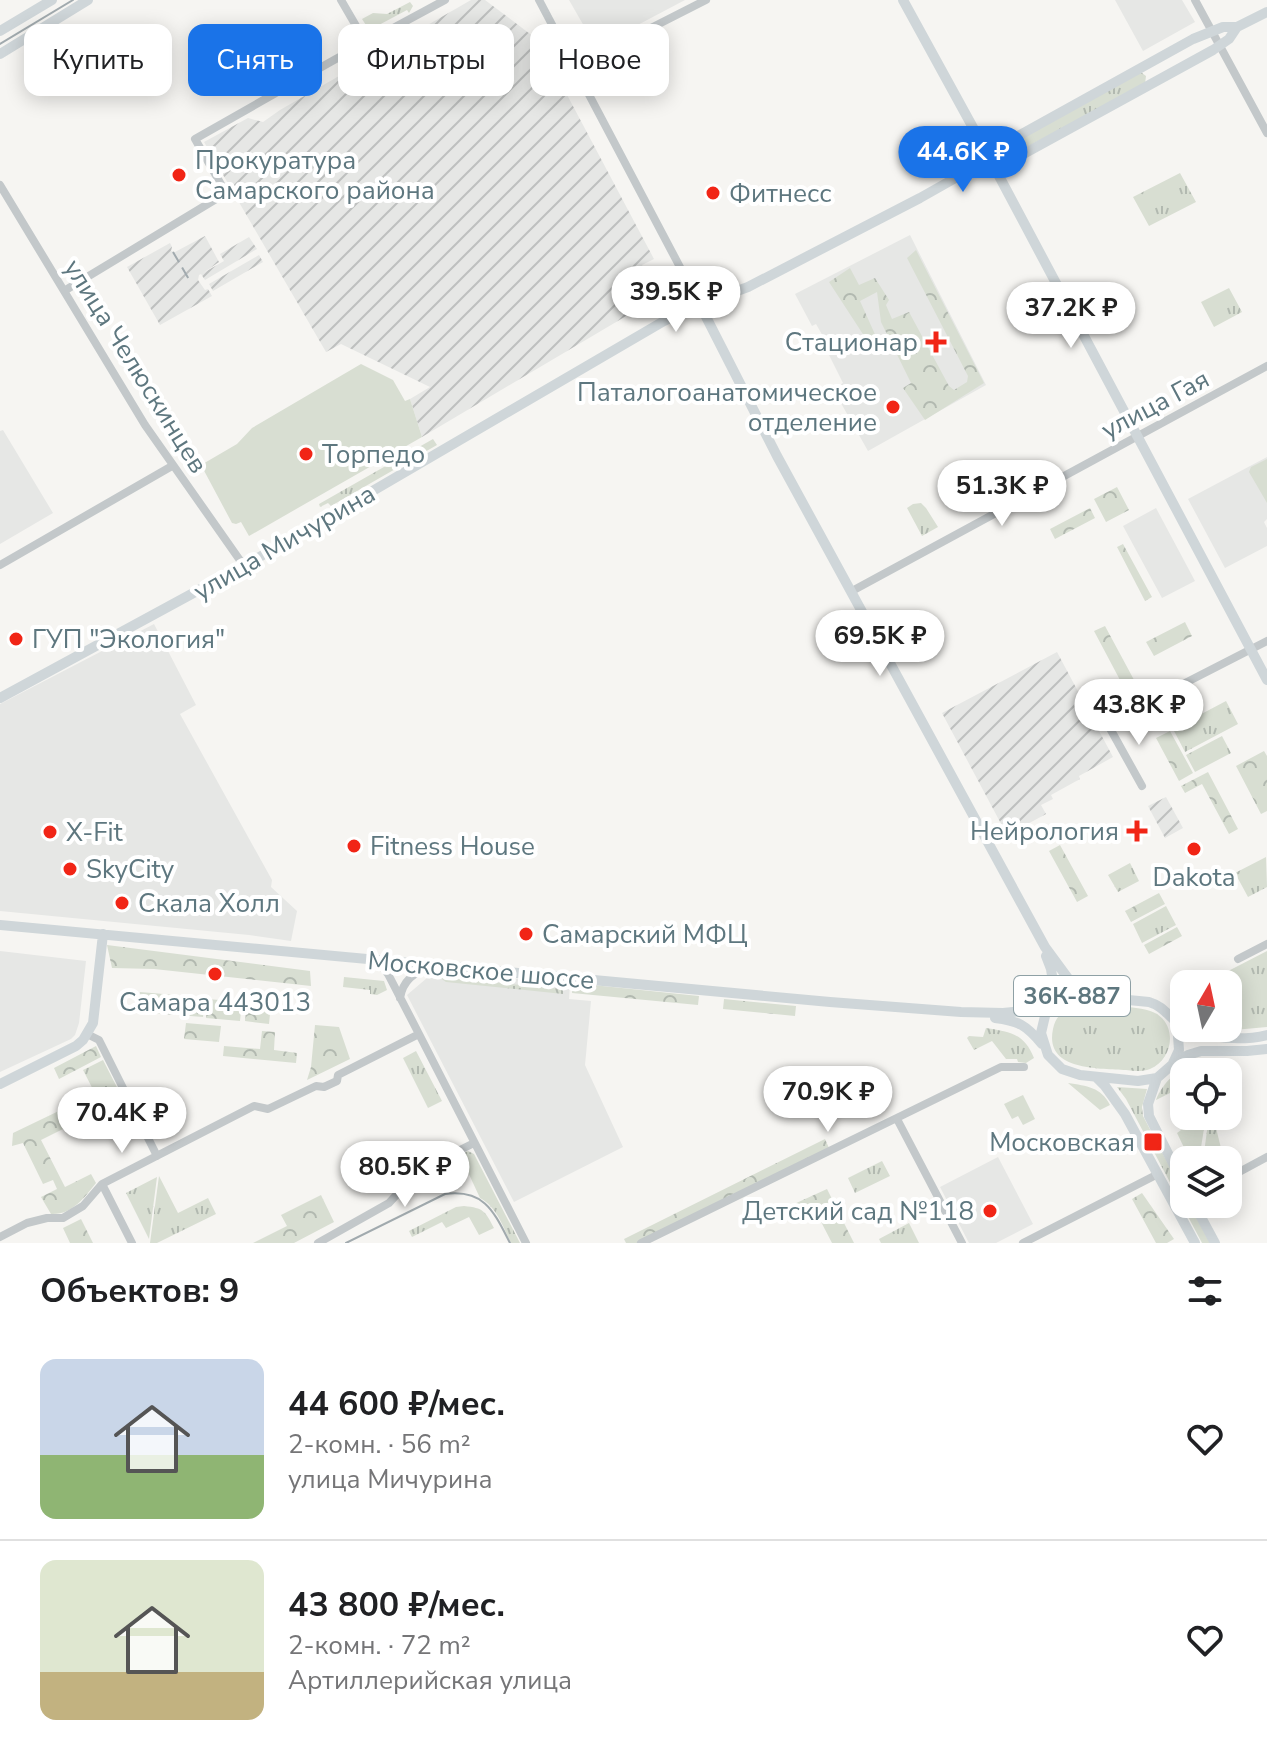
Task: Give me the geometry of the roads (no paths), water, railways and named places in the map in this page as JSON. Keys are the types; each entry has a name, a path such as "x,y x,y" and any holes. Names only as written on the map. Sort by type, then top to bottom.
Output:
{"main road":[{"path":"0,31 52,0"},
{"path":"0,54 88,0"},
{"path":"903,0 1267,680"},
{"name":"улица Мичурина","path":"0,698 244,566 685,310 748,287 920,198 989,159 1000,146 1193,39 1223,27 1237,27 1267,12"},
{"name":"улица Мичурина","path":"989,159 1009,162 1221,45 1237,27"},
{"path":"700,305 777,456 1045,947 1070,981 1093,996"},
{"name":"Московское шоссе","path":"0,925 961,1012 1015,1013 1035,1010 1077,995 1149,1002 1170,1014"},
{"path":"1037,932 1053,976 1048,1005"},
{"path":"0,1084 76,1046 90,1029 103,934"},
{"name":"36К-887","path":"1045,1047 1041,1029 1048,1005"},
{"name":"Московское шоссе","path":"961,1012 1017,1022 1031,1031 1045,1047 1051,1061 1062,1069 1080,1075 1138,1081 1157,1078"},
{"name":"Московское шоссе","path":"1242,1038 1267,1035"},
{"path":"1183,1058 1201,1051 1267,1049"},
{"path":"1170,1067 1157,1078 1148,1104 1149,1116 1170,1157"},
{"path":"1096,1077 1120,1106 1195,1243"},
{"path":"1202,1218 1215,1243"}],"street":[{"path":"341,0 355,24"},
{"path":"401,24 445,0"},
{"path":"539,0 700,305"},
{"path":"659,24 706,0"},
{"path":"1195,0 1267,133"},
{"path":"64,291 226,193 195,139 338,59"},
{"name":"улица Челюскинцев","path":"0,185 140,417 244,566"},
{"name":"улица Гая","path":"852,591 1267,366"},
{"path":"0,565 172,466"},
{"path":"1142,786 1107,723 1267,641"},
{"path":"1238,959 1267,944"},
{"path":"378,961 526,1243"},
{"path":"400,999 408,979 431,966"},
{"path":"90,1029 99,1040 157,1156"},
{"path":"0,1237 27,1223 63,1218 83,1206 102,1184 254,1106 268,1109 316,1086 324,1087 337,1081 338,1075 419,1034"},
{"path":"641,1243 1001,1067 1024,1067"},
{"path":"897,1119 962,1243"},
{"path":"318,1243 389,1203 426,1167 474,1143"},
{"path":"1242,1170 1267,1157"},
{"path":"1023,1243 1158,1174"},
{"path":"102,1184 132,1243"}],"tram line":[{"path":"0,44 73,0"},
{"path":"346,1243 445,1194 459,1193 470,1195 486,1205 510,1243"}],"railway":[{"path":"173,252 190,281"}],"place":[{"name":"Прокуратура Самарского района","path":"179,175"},
{"name":"Фитнесс","path":"713,193"},
{"name":"Стационар","path":"936,342"},
{"name":"Паталогоанатомическое отделение","path":"893,407"},
{"name":"Торпедо","path":"306,454"},
{"name":"ГУП \"Экология\"","path":"16,639"},
{"name":"Нейрология","path":"1137,831"},
{"name":"X-Fit","path":"50,832"},
{"name":"Fitness House","path":"354,846"},
{"name":"Dakota","path":"1194,849"},
{"name":"SkyCity","path":"70,869"},
{"name":"Скала Холл","path":"122,903"},
{"name":"Самарский МФЦ","path":"526,934"},
{"name":"Самара 443013","path":"215,974"},
{"name":"Московская","path":"1153,1142"},
{"name":"Детский сад №118","path":"990,1211"}]}
